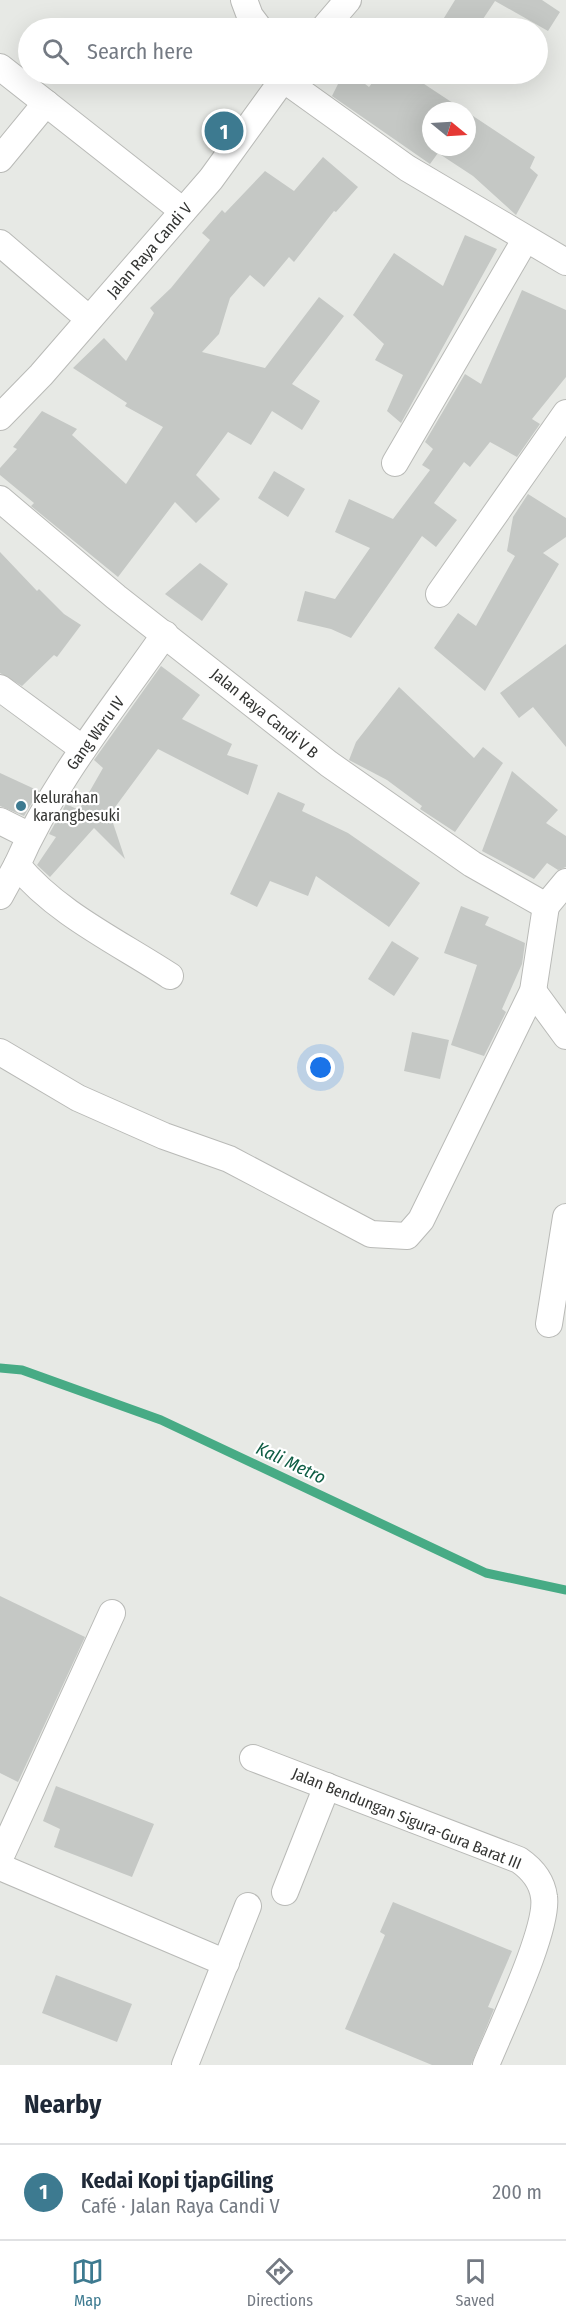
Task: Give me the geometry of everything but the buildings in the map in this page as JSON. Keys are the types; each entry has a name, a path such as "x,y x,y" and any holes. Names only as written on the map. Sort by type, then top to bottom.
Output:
{"street":[{"path":"244,0 252,18"},
{"path":"333,18 348,0"},
{"path":"0,67 18,81"},
{"path":"22,84 183,211"},
{"name":"Jalan Raya Candi V","path":"0,417 41,375 211,179 279,84"},
{"path":"296,84 407,168 525,240 566,262"},
{"path":"0,159 46,103"},
{"path":"395,463 525,240"},
{"path":"0,243 89,319"},
{"path":"439,594 566,413"},
{"name":"Jalan Raya Candi V B","path":"0,499 44,538 329,764 471,864 546,906"},
{"name":"Gang Waru IV","path":"0,896 30,836 83,749 165,634"},
{"path":"0,688 83,749"},
{"path":"0,820 30,836"},
{"path":"17,865 32,882 56,902 170,976"},
{"path":"0,1052 78,1098 164,1136 229,1159 371,1234 407,1236 421,1220 533,991 546,906 566,882"},
{"path":"533,991 566,1036"},
{"path":"549,1324 566,1217"},
{"path":"0,1858 112,1613"},
{"name":"Jalan Bendungan Sigura-Gura Barat III","path":"253,1758 519,1860 531,1869 540,1883 544,1897 543,1925 486,2065"},
{"path":"285,1892 327,1786"},
{"path":"0,1867 226,1963"},
{"path":"185,2065 248,1906"}],"waterway":[{"name":"Kali Metro","path":"0,1368 22,1370 161,1420 486,1573 566,1590"}],"place":[{"name":"Kedai Kopi tjapGiling","path":"224,131"},
{"name":"kelurahan karangbesuki","path":"21,806"}]}
